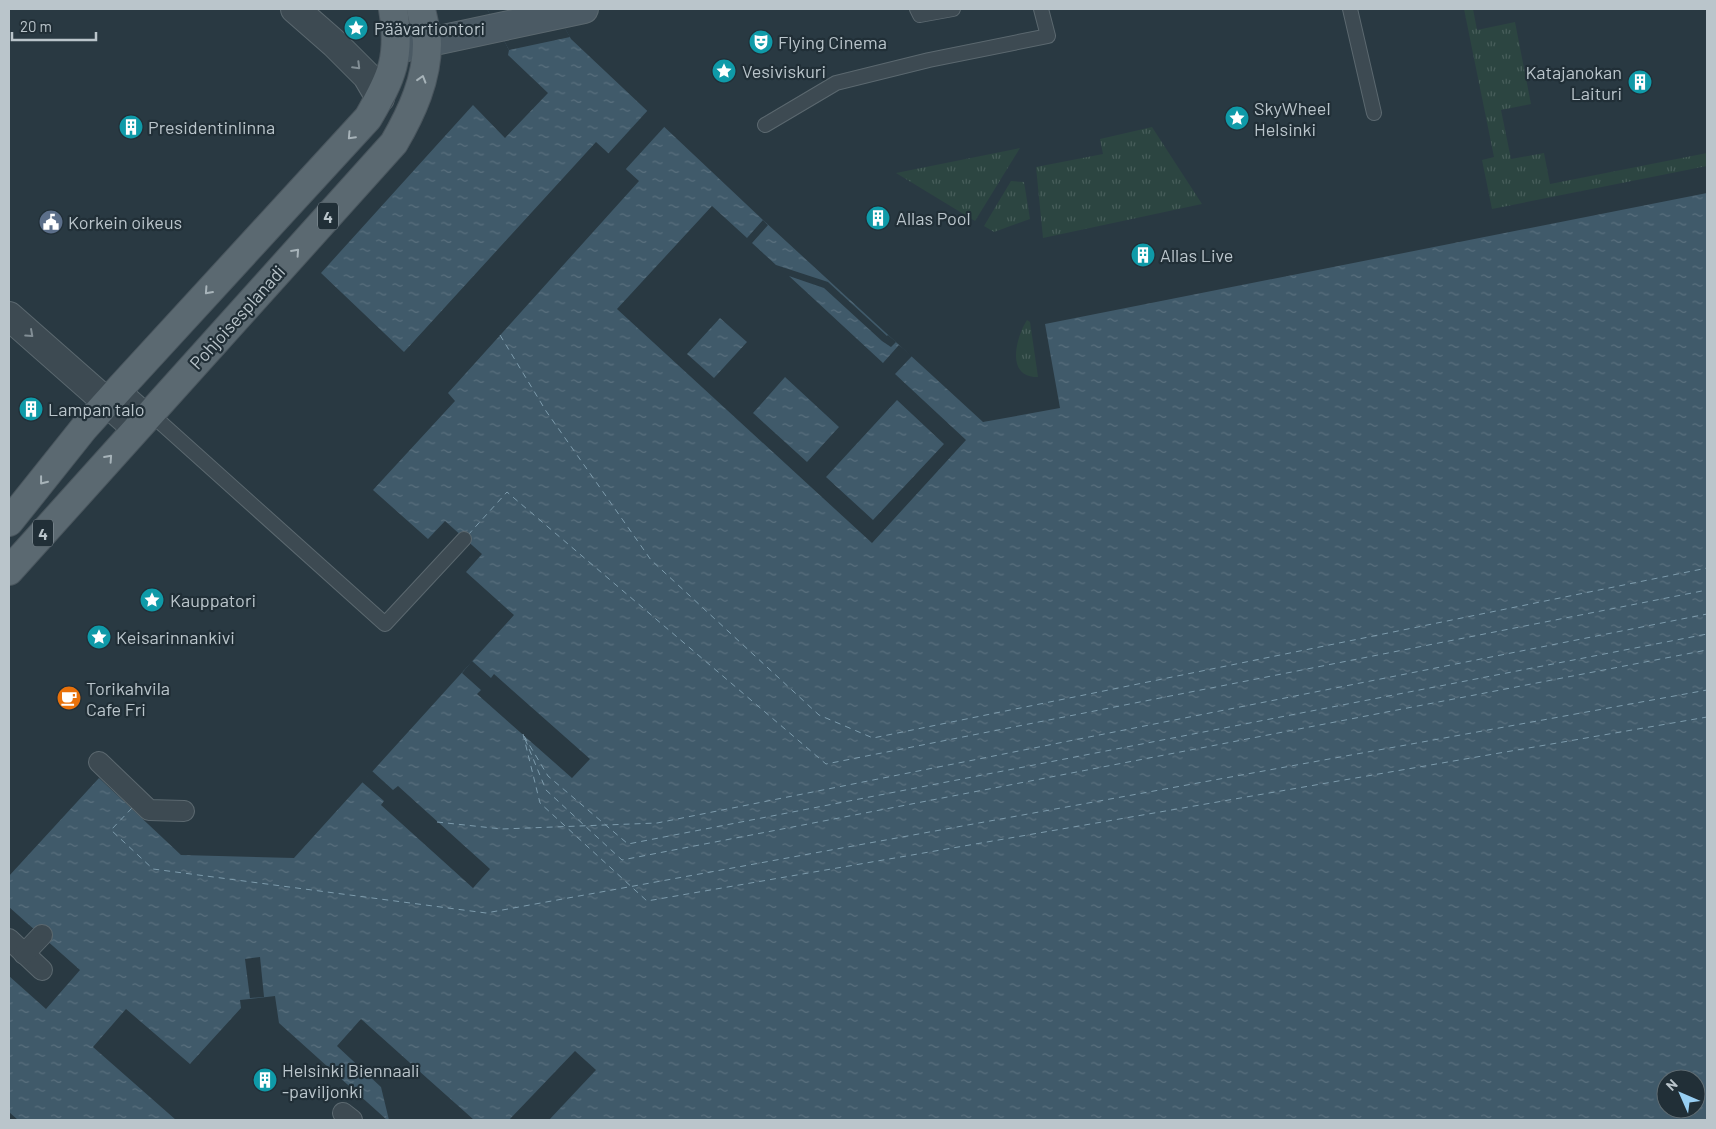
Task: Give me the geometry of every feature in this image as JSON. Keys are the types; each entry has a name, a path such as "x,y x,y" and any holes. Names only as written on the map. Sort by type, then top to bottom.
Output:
{"main road":[{"path":"9,522 114,395 368,118 390,76 397,48 393,9"},
{"name":"4","path":"421,9 427,42"},
{"path":"397,48 584,9"},
{"name":"Pohjoisesplanadi","path":"9,571 394,143 411,114 424,72 427,42"}],"street":[{"path":"295,9 335,44 367,76 380,98"},
{"path":"9,316 114,395 143,421"},
{"path":"99,762 149,810 184,810"},
{"path":"24,954 42,935"},
{"path":"9,939 42,970"}],"lane":[{"path":"917,9 920,15 953,9"},
{"path":"765,125 836,83 929,60 1048,36 1040,9"},
{"path":"1350,9 1374,113"},
{"path":"143,421 386,624 464,539"}],"green space":[{"path":"1464,9 1473,9 1477,30 1515,22 1531,104 1501,110 1511,159 1544,153 1550,184 1707,153 1707,166 1492,209 1482,160 1494,157"},
{"path":"1152,127 1202,204 1043,238 1036,167 1103,154 1100,139"},
{"path":"1020,148 975,221 896,173"},
{"path":"1011,181 1024,182 1030,219 994,232 984,226"},
{"path":"1027,320 1030,322 1038,377 1028,376 1021,371 1017,364 1016,355 1019,336"}],"water":[{"path":"487,9 554,9 571,39 763,220 983,422 1060,408 1045,324 1707,193 1707,1120 387,1120 279,1023 275,996 240,1000 241,1008 190,1064 126,1009 93,1047 176,1120 18,1120 9,1112 9,976 46,1009 80,970 9,907 9,876 99,778 181,855 294,858 514,615 466,572 482,554 445,521 428,539 373,490 455,401 448,393 639,181 596,142 404,352 321,273 473,105 505,138 548,93 508,55 509,50"}],"pier":[{"path":"487,9 554,9 570,37 509,50"},
{"path":"649,109 666,125 624,171 607,155"},
{"path":"712,206 747,238 763,220 768,225 752,243 776,265 828,282 896,342 891,347 882,341 824,288 789,276 883,363 899,345 912,356 895,374 966,440 872,543 617,309","holes":["720,318 747,342 714,378 687,354","785,377 839,427 807,462 753,413","897,400 944,444 873,520 826,477"]},
{"path":"472,661 491,678 494,674 590,759 572,778 477,694 481,690 462,673"},
{"path":"372,771 393,790 398,786 490,869 473,888 381,805 384,801 362,782"},
{"path":"260,957 264,997 250,998 245,959"},
{"path":"361,1019 474,1120 389,1120 381,1087 337,1046"},
{"path":"575,1051 596,1070 549,1120 509,1120"}],"ferry route":[{"path":"500,335 546,411 651,560 819,715 873,738 1707,568"},
{"path":"468,535 507,492 826,764 1707,590"},
{"path":"437,822 502,829 657,823 1707,614"},
{"path":"524,736 548,776 628,844 1707,634"},
{"path":"525,739 546,790 622,860 1707,650"},
{"path":"132,808 111,830 153,869 486,913 1707,690"},
{"path":"523,734 540,803 647,901 1707,717"}],"place":[{"name":"Päävartiontori","path":"356,28"},
{"name":"Flying Cinema","path":"761,42"},
{"name":"Vesiviskuri","path":"724,71"},
{"name":"Katajanokan Laituri","path":"1640,82"},
{"name":"SkyWheel Helsinki","path":"1237,118"},
{"name":"Presidentinlinna","path":"131,127"},
{"name":"Allas Pool","path":"878,218"},
{"name":"Korkein oikeus","path":"51,222"},
{"name":"Allas Live","path":"1143,255"},
{"name":"Lampan talo","path":"31,409"},
{"name":"Kauppatori","path":"152,600"},
{"name":"Keisarinnankivi","path":"99,637"},
{"name":"Torikahvila Cafe Fri","path":"69,698"},
{"name":"Helsinki Biennaali -paviljonki","path":"265,1080"}]}
